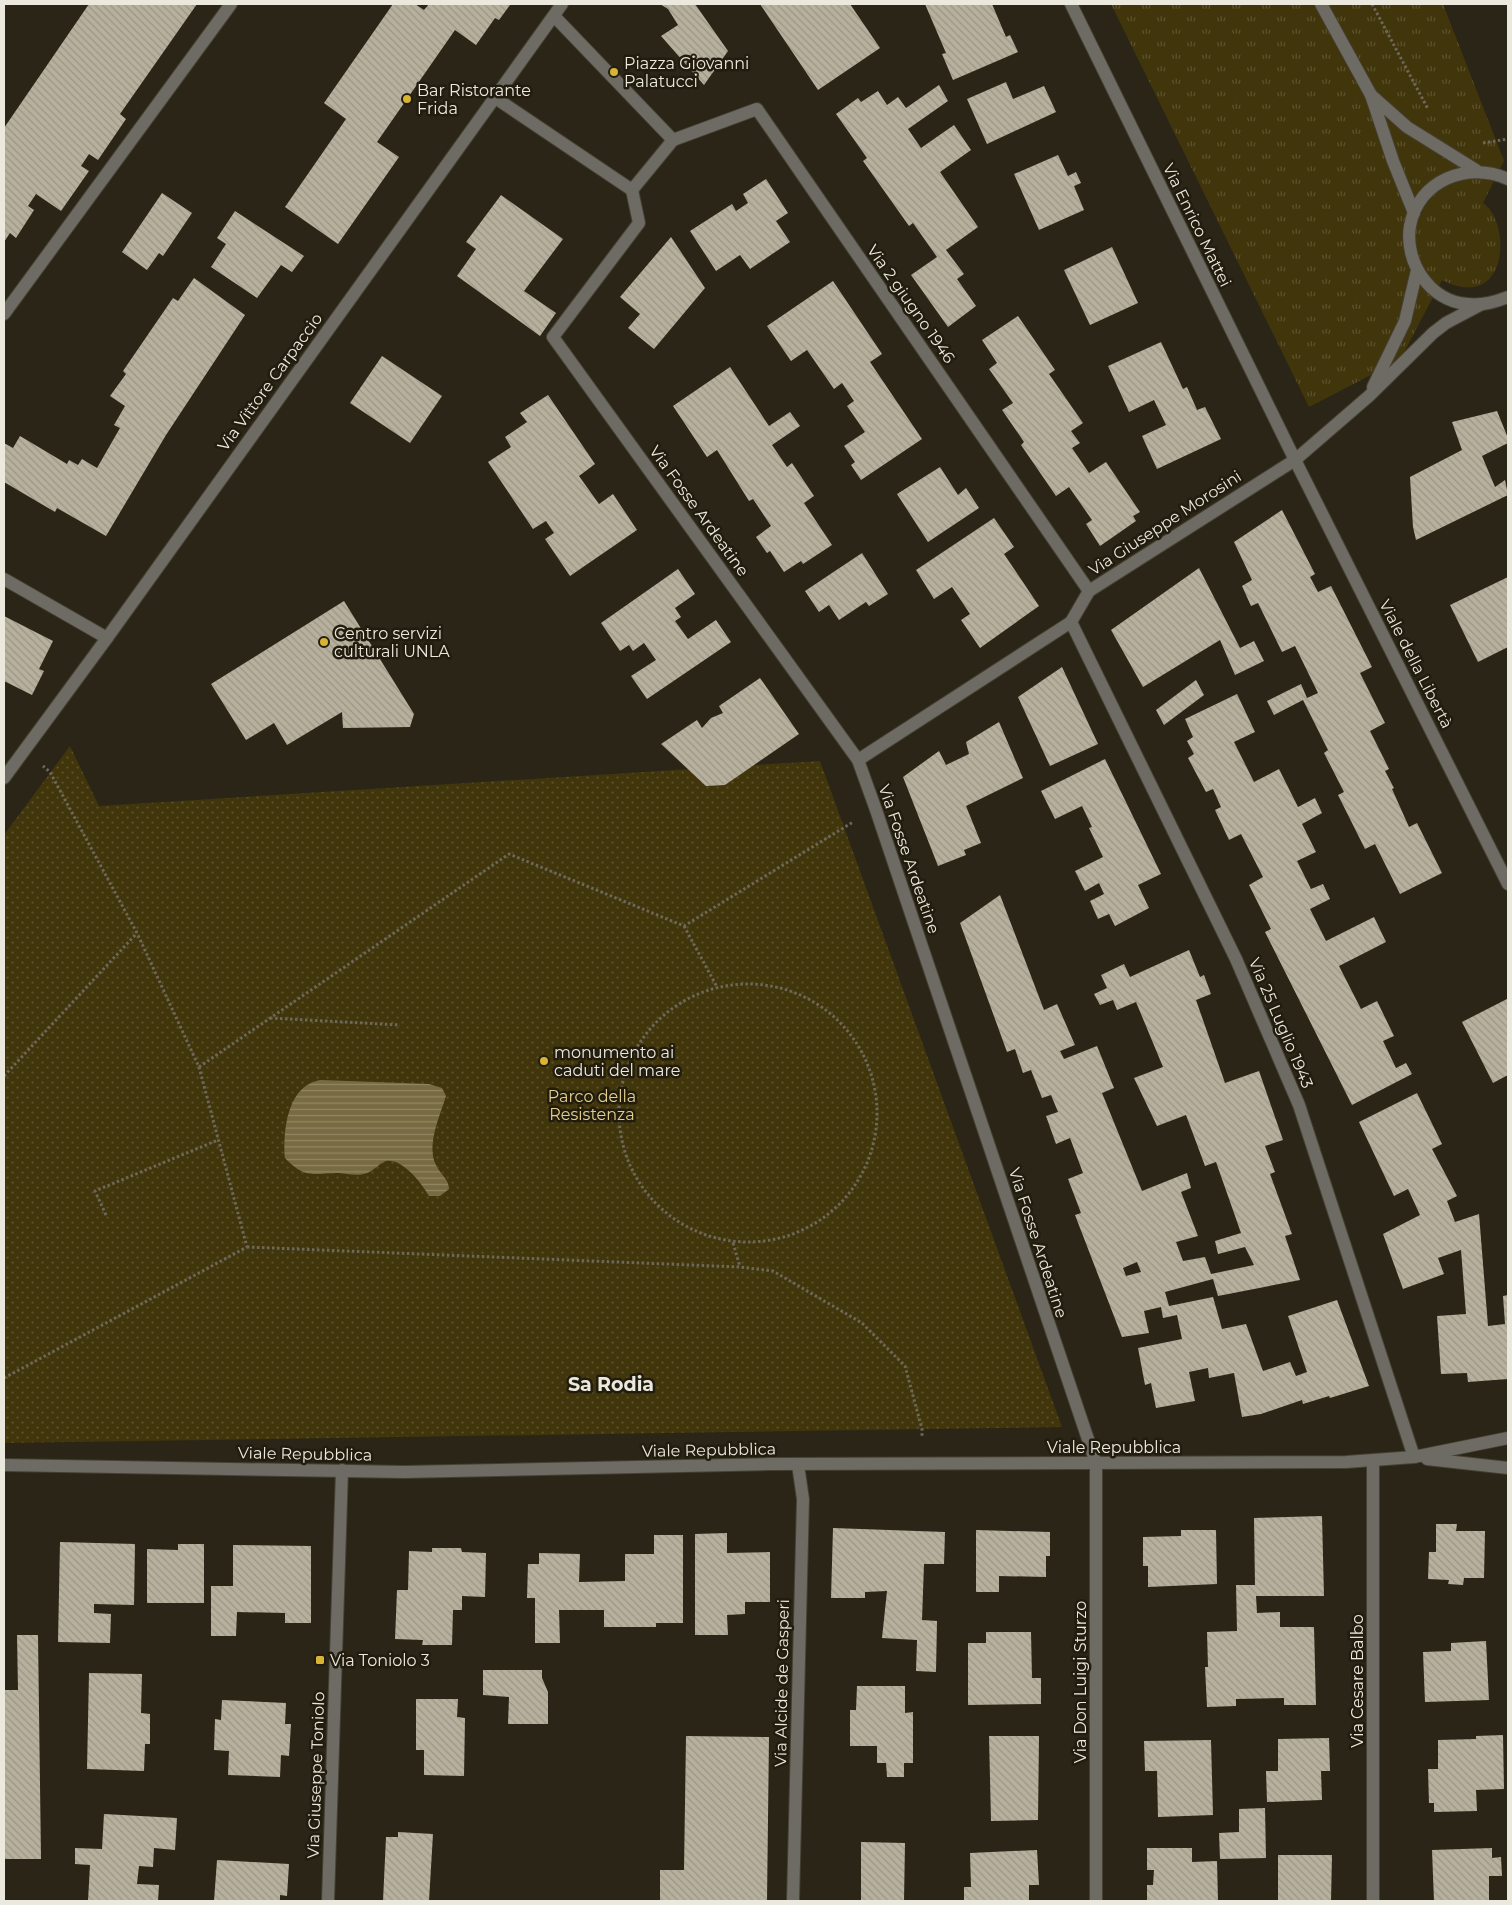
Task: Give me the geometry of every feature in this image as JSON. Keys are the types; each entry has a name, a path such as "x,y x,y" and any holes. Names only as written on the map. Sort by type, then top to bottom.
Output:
{"street":[{"path":"4,314 231,4"},
{"name":"Via Vittore Carpaccio","path":"4,778 107,638 562,4"},
{"name":"Via Enrico Mattei","path":"1071,4 1295,460"},
{"path":"1320,4 1371,95 1393,162 1414,212"},
{"path":"494,97 632,190 673,140 554,16"},
{"path":"1371,95 1407,127 1476,170"},
{"name":"Via 2 giugno 1946","path":"673,140 756,109 1089,591"},
{"path":"1508,178 1476,170 1460,172 1444,179 1431,188 1414,212 1409,242 1417,270 1437,293 1450,300 1480,305 1508,297"},
{"name":"Via Fosse Ardeatine","path":"632,190 639,223 553,336 858,760 1096,1463"},
{"name":"Via Giuseppe Morosini","path":"1369,396 1405,321 1417,270"},
{"path":"1495,302 1508,308"},
{"name":"Via Giuseppe Morosini","path":"858,760 1071,622 1089,591 1295,460 1369,396 1434,333 1446,323 1480,305"},
{"name":"Viale della Libertà","path":"1295,460 1508,884"},
{"path":"4,579 107,638"},
{"name":"Via 25 Luglio 1943","path":"1071,622 1236,959 1299,1105 1414,1457"},
{"name":"Viale Repubblica","path":"4,1465 404,1472 798,1465 1373,1461 1414,1457 1508,1438"},
{"name":"Viale Repubblica","path":"1414,1457 1508,1468"},
{"name":"Via Cesare Balbo","path":"1373,1461 1373,1901"},
{"name":"Via Don Luigi Sturzo","path":"1096,1463 1096,1901"},
{"name":"Via Alcide de Gasperi","path":"793,1901 803,1499 798,1465"},
{"name":"Via Giuseppe Toniolo","path":"328,1901 342,1470"}],"path":[{"path":"1372,4 1429,110"},
{"path":"1478,142 1486,144 1508,139"},
{"path":"23,750 50,772 138,933 199,1067 247,1247"},
{"path":"684,926 843,826 876,810"},
{"path":"199,1067 510,854 684,926 717,987"},
{"path":"4,1076 138,933"},
{"path":"758,984 798,993 833,1015 860,1047 875,1085 878,1126 867,1166 845,1201 813,1226 774,1241 733,1243 689,1230 652,1203 627,1166 617,1121 622,1076 642,1036 675,1005 717,987 758,984"},
{"path":"269,1018 400,1025"},
{"path":"106,1215 95,1190 218,1140"},
{"path":"733,1243 740,1267"},
{"path":"4,1378 247,1247 740,1267 773,1271 862,1323 905,1366 922,1429 922,1436"}],"green space":[{"path":"1111,4 1443,4 1504,161 1483,203 1492,213 1498,228 1500,245 1498,261 1492,276 1481,285 1464,287 1442,280 1400,360 1309,407"},
{"name":"Parco della Resistenza","path":"70,746 99,806 820,761 1062,1427 4,1443 4,835"}],"shaded area":[{"path":"321,1080 429,1084 442,1088 446,1096 435,1130 432,1149 436,1165 448,1182 449,1189 440,1196 429,1196 411,1173 392,1161 383,1162 370,1172 359,1175 308,1173 297,1169 285,1158 285,1135 290,1111 294,1100 301,1090"}],"building":[{"path":"89,4 197,4 120,114 126,119 98,160 89,154 81,166 89,171 61,211 36,194 28,206 34,210 16,238 10,233 4,242 4,128"},
{"path":"393,4 415,4 424,10 429,4 510,5 499,20 495,18 476,45 455,30 377,142 399,157 338,244 285,207 346,119 324,103"},
{"path":"660,4 695,4 728,51 704,85 661,36 678,25 668,9"},
{"path":"760,4 850,4 880,48 818,90"},
{"path":"925,4 992,4 1006,37 1010,35 1018,52 953,80 942,54 946,53"},
{"path":"1006,82 1013,99 1044,86 1056,112 987,144 967,99"},
{"path":"939,85 948,101 908,129 921,148 954,125 971,150 940,172 978,227 946,250 964,274 957,279 976,306 948,327 911,275 937,257 913,223 909,226 863,161 867,158 836,114 858,98 861,102 878,91 887,105 898,97 906,108"},
{"path":"1058,155 1068,176 1076,172 1081,183 1074,186 1084,210 1039,230 1014,174"},
{"path":"766,179 788,213 776,221 790,242 750,269 740,255 716,271 690,231 732,204 736,211 748,203 743,194"},
{"path":"162,193 192,213 163,256 159,253 147,270 122,252"},
{"path":"501,195 563,239 524,291 556,313 540,336 457,276 476,249 466,242"},
{"path":"235,211 304,256 292,272 281,265 257,298 211,267 226,244 217,238"},
{"path":"671,237 705,288 654,349 628,328 640,314 620,297"},
{"path":"1112,247 1138,303 1090,325 1064,270"},
{"path":"194,278 245,315 166,435 106,536 57,508 55,512 4,482 4,443 13,448 20,436 67,464 69,460 78,465 82,459 97,468 120,428 114,425 125,406 110,396 126,374 123,371 173,298 178,301"},
{"path":"833,281 882,354 870,362 922,439 861,480 851,465 855,462 844,446 865,432 847,406 854,401 842,383 834,389 807,350 791,361 767,326"},
{"path":"1018,316 1055,370 1049,374 1083,423 1071,431 1080,443 1072,448 1089,473 1106,462 1140,512 1133,516 1136,521 1100,546 1086,524 1092,520 1069,487 1056,496 1021,445 1024,442 1002,410 1013,403 989,369 997,363 982,340"},
{"path":"1161,342 1183,389 1187,387 1197,410 1205,407 1221,439 1157,469 1142,436 1166,425 1154,400 1129,412 1108,366"},
{"path":"382,356 442,396 410,443 350,403"},
{"path":"730,367 769,426 790,412 800,426 772,445 787,467 792,463 814,496 804,503 832,545 803,564 801,561 784,572 770,551 767,553 756,537 771,526 753,499 749,501 717,450 707,457 673,406"},
{"path":"548,395 595,464 579,476 599,504 613,494 637,530 570,576 545,539 554,533 546,521 533,529 488,462 511,447 505,437 527,422 520,413"},
{"path":"1497,411 1508,438 1508,443 1482,456 1495,487 1505,480 1508,495 1416,540 1413,527 1410,477 1462,450 1452,422"},
{"path":"940,467 958,495 966,488 979,508 928,542 897,494"},
{"path":"1282,510 1315,574 1310,577 1318,592 1331,586 1372,667 1360,673 1385,723 1370,731 1389,769 1385,771 1394,788 1392,789 1409,827 1417,823 1442,873 1400,894 1375,844 1365,849 1338,795 1344,792 1324,753 1328,750 1303,700 1274,715 1267,701 1301,684 1307,698 1318,693 1295,646 1282,652 1258,603 1251,606 1242,586 1252,580 1234,542"},
{"path":"994,518 1014,547 1004,554 1039,606 980,648 961,620 970,614 952,587 934,599 916,570"},
{"path":"862,553 888,594 869,606 866,602 839,620 829,605 819,612 805,591"},
{"path":"1199,568 1240,648 1254,641 1264,661 1235,675 1220,640 1143,687 1111,630"},
{"path":"678,569 695,594 675,608 681,617 675,621 688,639 716,620 731,642 647,699 631,676 656,660 644,643 633,651 629,645 620,651 601,623"},
{"path":"1508,577 1508,647 1478,662 1450,605"},
{"name":"Centro servizi culturali UNLA","path":"344,601 414,714 410,727 343,728 342,712 287,745 274,723 246,740 211,684"},
{"path":"4,616 53,641 39,669 44,671 32,695 4,681"},
{"path":"1062,667 1098,744 1050,766 1018,697"},
{"path":"760,678 799,734 725,785 706,786 661,744 697,720 702,728 711,718 723,713 719,706"},
{"path":"1196,680 1204,695 1164,725 1156,710"},
{"path":"1237,694 1255,732 1234,742 1254,782 1279,769 1298,807 1315,798 1322,813 1302,824 1316,852 1297,861 1311,889 1323,884 1330,899 1310,909 1326,941 1374,917 1386,942 1339,966 1361,1009 1377,1001 1394,1036 1383,1041 1396,1068 1406,1063 1412,1074 1352,1105 1265,932 1271,929 1249,885 1263,877 1241,834 1229,840 1215,810 1221,807 1213,789 1206,792 1188,758 1194,754 1187,741 1193,737 1185,719"},
{"path":"999,722 1023,778 966,806 981,843 964,850 966,855 938,866 903,777 939,751 946,765 969,754 966,742"},
{"path":"1105,759 1161,874 1138,885 1149,908 1115,926 1109,914 1098,919 1090,901 1104,894 1099,883 1085,891 1075,871 1103,857 1089,828 1092,827 1082,806 1055,819 1041,791"},
{"path":"1000,895 1044,1010 1057,1004 1075,1045 1060,1051 1064,1059 1097,1046 1114,1088 1102,1093 1142,1191 1187,1173 1191,1188 1181,1192 1198,1236 1176,1242 1183,1261 1205,1257 1211,1274 1254,1265 1245,1247 1218,1254 1215,1241 1241,1233 1216,1162 1205,1166 1186,1115 1157,1126 1134,1078 1163,1067 1136,1002 1117,1010 1113,1000 1100,1005 1094,994 1107,988 1101,975 1124,964 1130,977 1189,950 1200,977 1204,975 1211,994 1196,1000 1225,1083 1259,1071 1283,1140 1265,1146 1275,1172 1270,1174 1292,1234 1285,1236 1300,1280 1218,1296 1213,1279 1165,1292 1169,1306 1213,1297 1222,1329 1246,1324 1263,1371 1290,1362 1296,1376 1307,1372 1288,1316 1337,1300 1369,1386 1330,1398 1329,1396 1303,1404 1302,1400 1261,1414 1242,1417 1234,1373 1209,1378 1208,1368 1189,1372 1195,1401 1156,1408 1151,1383 1145,1385 1138,1348 1182,1339 1177,1315 1163,1318 1161,1307 1144,1311 1149,1333 1122,1337 1075,1215 1081,1213 1068,1179 1083,1173 1070,1138 1056,1144 1046,1116 1058,1112 1051,1095 1042,1098 1031,1070 1023,1073 1015,1049 1007,1052 960,923","holes":["1137,1262 1141,1272 1126,1276 1123,1268"]},
{"path":"1507,999 1508,1075 1493,1083 1462,1022"},
{"path":"1417,1093 1442,1144 1432,1149 1457,1196 1447,1201 1455,1222 1479,1214 1488,1326 1505,1324 1503,1296 1508,1295 1508,1379 1468,1382 1467,1373 1441,1374 1437,1316 1466,1314 1461,1250 1438,1258 1444,1274 1403,1289 1383,1234 1420,1215 1408,1189 1394,1196 1359,1122"},
{"path":"1322,1516 1324,1596 1256,1596 1257,1613 1280,1612 1280,1627 1314,1627 1316,1705 1284,1705 1284,1698 1236,1699 1236,1706 1207,1707 1205,1667 1208,1667 1207,1632 1237,1631 1236,1585 1255,1585 1254,1518"},
{"path":"1436,1524 1457,1524 1456,1531 1485,1531 1484,1578 1464,1578 1463,1585 1448,1584 1449,1580 1428,1579 1429,1552 1436,1552"},
{"path":"833,1528 945,1532 944,1564 924,1564 922,1620 937,1621 936,1672 916,1671 917,1640 882,1638 887,1591 865,1592 865,1598 831,1598"},
{"path":"976,1530 1050,1532 1050,1556 1046,1556 1046,1577 999,1576 999,1592 976,1592"},
{"path":"1181,1530 1216,1530 1217,1584 1148,1587 1148,1566 1143,1566 1143,1537 1181,1536"},
{"path":"727,1533 727,1553 770,1552 770,1602 745,1602 745,1614 727,1615 728,1635 695,1635 695,1534"},
{"path":"654,1535 683,1535 683,1623 656,1623 656,1627 604,1627 604,1610 559,1610 560,1643 535,1643 535,1598 527,1598 528,1564 539,1564 539,1553 580,1554 579,1582 625,1581 625,1554 654,1554"},
{"path":"60,1542 135,1544 134,1605 94,1604 94,1613 111,1614 110,1643 58,1642"},
{"path":"178,1544 204,1544 204,1603 147,1603 147,1549 178,1550"},
{"path":"233,1545 311,1546 311,1623 285,1623 285,1613 237,1612 236,1636 211,1636 211,1586 233,1586"},
{"path":"432,1548 461,1548 462,1552 486,1553 485,1597 462,1596 462,1610 453,1610 452,1645 422,1645 423,1640 395,1639 397,1590 408,1590 409,1551 432,1552"},
{"path":"986,1632 1031,1632 1032,1678 1041,1678 1041,1704 968,1705 968,1643 986,1643"},
{"path":"17,1635 38,1635 41,1859 4,1859 4,1690 18,1690"},
{"path":"1486,1641 1489,1700 1425,1702 1423,1652 1451,1651 1451,1643"},
{"path":"483,1670 542,1670 542,1678 548,1692 548,1724 508,1724 509,1697 483,1695"},
{"path":"89,1673 142,1674 141,1713 150,1714 150,1744 145,1744 144,1771 87,1769"},
{"path":"857,1686 905,1686 905,1713 913,1712 913,1763 904,1763 904,1777 887,1777 886,1763 877,1763 877,1746 850,1746 850,1710 856,1710"},
{"path":"416,1699 458,1699 457,1717 465,1718 464,1776 424,1775 424,1750 416,1750"},
{"path":"222,1700 286,1703 285,1724 291,1724 289,1756 281,1755 280,1777 228,1775 229,1751 214,1750 215,1719 221,1720"},
{"path":"1503,1735 1504,1789 1476,1790 1477,1811 1434,1812 1434,1803 1429,1803 1428,1769 1438,1769 1438,1740 1476,1739 1476,1736"},
{"path":"686,1736 769,1737 767,1901 660,1901 660,1870 684,1870"},
{"path":"989,1736 1039,1736 1038,1820 991,1821"},
{"path":"1329,1738 1330,1771 1321,1771 1322,1800 1267,1802 1266,1771 1278,1771 1278,1739"},
{"path":"1211,1740 1213,1815 1158,1817 1157,1771 1145,1771 1144,1741"},
{"path":"1265,1808 1266,1858 1220,1859 1219,1833 1239,1832 1239,1809"},
{"path":"104,1814 177,1818 175,1850 154,1848 153,1867 139,1866 137,1884 159,1885 158,1901 88,1901 90,1865 75,1864 75,1848 102,1849"},
{"path":"398,1832 433,1834 429,1901 383,1901 386,1837 398,1837"},
{"path":"861,1842 905,1843 904,1901 861,1901"},
{"path":"1147,1848 1192,1848 1192,1862 1217,1861 1218,1901 1147,1901 1147,1885 1153,1885 1154,1870 1147,1870"},
{"path":"1492,1848 1492,1858 1501,1857 1502,1876 1489,1876 1489,1901 1434,1901 1432,1850"},
{"path":"1037,1850 1039,1885 1029,1885 1029,1901 964,1901 964,1887 971,1887 970,1853"},
{"path":"1278,1855 1332,1855 1331,1901 1278,1901"},
{"path":"217,1860 289,1864 287,1896 280,1895 280,1901 214,1901"}],"place":[{"name":"Piazza Giovanni Palatucci","path":"614,72"},
{"name":"Bar Ristorante Frida","path":"407,99"},
{"name":"Centro servizi culturali UNLA","path":"324,642"},
{"name":"monumento ai caduti del mare","path":"544,1061"},
{"name":"Via Toniolo 3","path":"320,1660"}],"district":[{"name":"Sa Rodia","path":"611,1384"}]}
